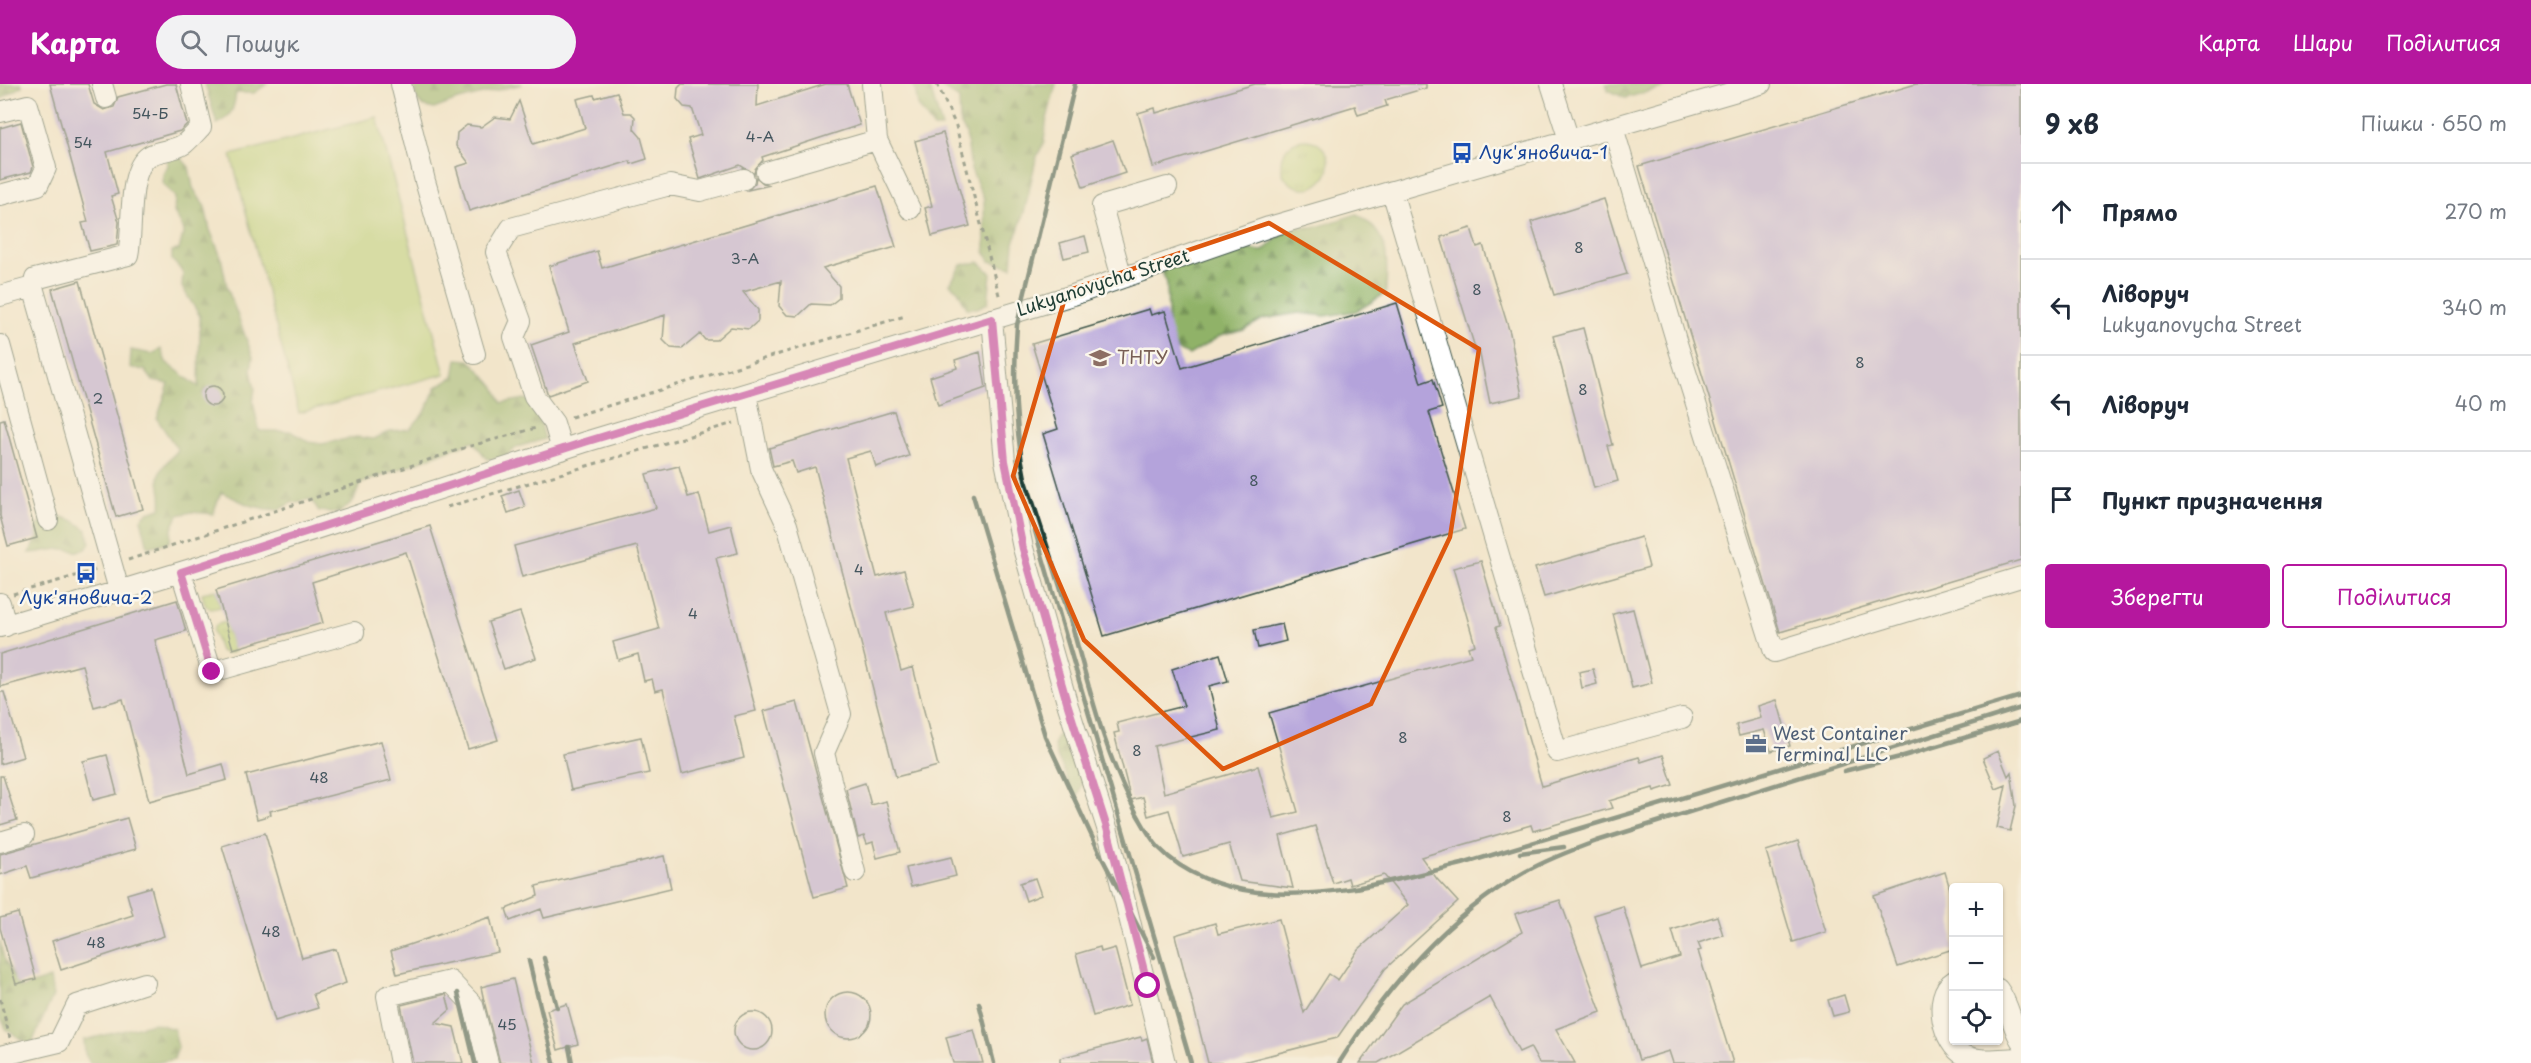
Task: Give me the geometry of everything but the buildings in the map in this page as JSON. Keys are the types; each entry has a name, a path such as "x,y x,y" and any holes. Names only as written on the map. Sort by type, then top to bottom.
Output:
{"street":[{"path":"119,590 33,287 35,279 128,255 132,238 131,196 138,169 148,156 183,144 201,127 190,84"},
{"path":"401,84 425,181 475,354"},
{"path":"872,84 877,140 910,209"},
{"path":"1551,84 1569,140"},
{"name":"Lukyanovycha Street","path":"3,626 181,572 562,450 1122,278 1269,227 1761,84"},
{"path":"0,112 28,105 45,168 38,185 0,195"},
{"path":"1613,127 1673,329 1774,652 2021,577"},
{"path":"766,172 877,140"},
{"path":"562,450 554,423 534,396 514,337 521,321 496,252 511,228 670,185 700,191 744,178"},
{"path":"1122,278 1102,206 1167,188"},
{"path":"1392,191 1557,752 1682,718"},
{"path":"0,296 33,287"},
{"path":"998,317 1005,461 1023,549 1068,706 1107,828 1165,1063"},
{"path":"0,345 48,520"},
{"path":"746,394 761,469 787,525 841,714 824,753 855,872"},
{"path":"181,572 212,672 354,632"},
{"path":"3,626 5,599"},
{"path":"0,842 24,835"},
{"path":"400,1063 387,996 450,981 473,1005 488,1063"},
{"path":"7,1055 59,1042 77,1005 145,983"},
{"path":"1949,984 1941,1003 1950,1041 1955,1049 1970,1057 2021,1058"},
{"path":"1999,991 2021,1041"}],"path":[{"path":"937,84 956,126 998,317"},
{"path":"5,599 467,447 554,423 905,316"},
{"path":"444,508 751,418"},
{"path":"0,999 7,1055"}],"highlighted area":[{"path":"1269,223 1479,349 1450,537 1371,704 1223,769 1084,640 1013,476 1067,291"}],"green space":[{"path":"0,84 22,84 22,86 0,100"},
{"path":"205,84 267,84 254,93 236,93 231,112 217,124"},
{"path":"413,84 522,84 455,101 434,109 422,106 417,99"},
{"path":"912,84 929,84 942,128 934,128 918,106"},
{"path":"937,84 1056,84 1046,123 1044,142 1036,159 1025,209 1014,243 1012,267 990,261 985,252 984,200 971,169 966,134 960,123 959,99"},
{"path":"1606,84 1677,84 1625,98 1608,90"},
{"path":"377,117 445,374 299,413 231,155"},
{"path":"1305,140 1322,147 1329,164 1322,181 1305,188 1288,181 1281,164 1288,147"},
{"path":"185,147 182,159 189,167 193,188 205,207 210,230 221,257 227,287 253,357 251,370 255,389 253,401 259,431 290,431 309,442 322,444 356,437 374,439 390,431 410,429 425,412 436,387 454,377 457,359 470,360 495,387 502,403 525,399 536,405 545,439 517,447 504,458 487,459 473,441 360,484 354,500 339,513 319,511 311,499 291,503 279,510 249,505 221,492 213,514 192,512 178,515 170,542 148,547 141,519 148,512 161,508 159,482 161,470 178,450 157,419 169,384 153,381 145,370 130,368 131,350 152,354 161,349 166,362 199,387 200,316 182,287 183,272 172,260 172,251 179,250 184,230 174,212 175,197 162,183 163,174 168,166 163,149"},
{"path":"1357,214 1376,231 1385,248 1386,293 1357,311 1325,316 1299,313 1263,319 1244,330 1220,336 1189,355 1169,347 1167,283 1161,270 1219,247 1263,251 1287,229 1320,226"},
{"path":"979,262 991,273 988,303 977,308 967,308 959,293 961,293 950,284 961,265"},
{"path":"62,517 74,521 87,530 90,543 86,549 75,551 59,549 29,553 38,538 36,525"},
{"path":"216,590 221,607 211,609 205,605 202,593"},
{"path":"226,622 234,652 226,654 220,651 213,630 216,625"},
{"path":"1067,727 1082,770 1081,788 1077,796 1070,787 1054,748 1056,737"},
{"path":"0,940 4,958 20,988 50,978 53,996 31,1045 7,1030 0,1017"},
{"path":"154,1023 174,1029 178,1047 174,1059 155,1063 90,1063 85,1054 84,1040"}],"railway":[{"path":"1026,484 1019,445 1016,405 1017,325 1075,84"},
{"path":"1024,475 1066,607 1099,722 1126,792 1159,848 1192,872 1230,887 1283,894 1335,891 1386,882 1462,864 2021,696"},
{"path":"973,495 1045,736 1101,856 1154,957"},
{"path":"1035,531 1174,1004"},
{"path":"1339,1063 1377,1008 1420,956 1470,910 1534,867 1597,841 2021,708"},
{"path":"1844,771 2021,721"},
{"path":"1520,853 1564,847"},
{"path":"544,958 557,1007"},
{"path":"529,961 554,1063"},
{"path":"458,993 475,1063"},
{"path":"1172,998 1191,1063"},
{"path":"979,1003 994,1063"},
{"path":"569,1047 572,1063"}],"place":[{"name":"Лук'яновича-1","path":"1462,153"},
{"name":"ТНТУ","path":"1100,358"},
{"name":"Лук'яновича-2","path":"86,573"},
{"name":"West Container Terminal LLC","path":"1756,744"}],"route":[{"path":"212,672 181,572 585,442 992,319 1000,386 1005,461 1023,549 1068,706 1107,828 1148,986"}]}
